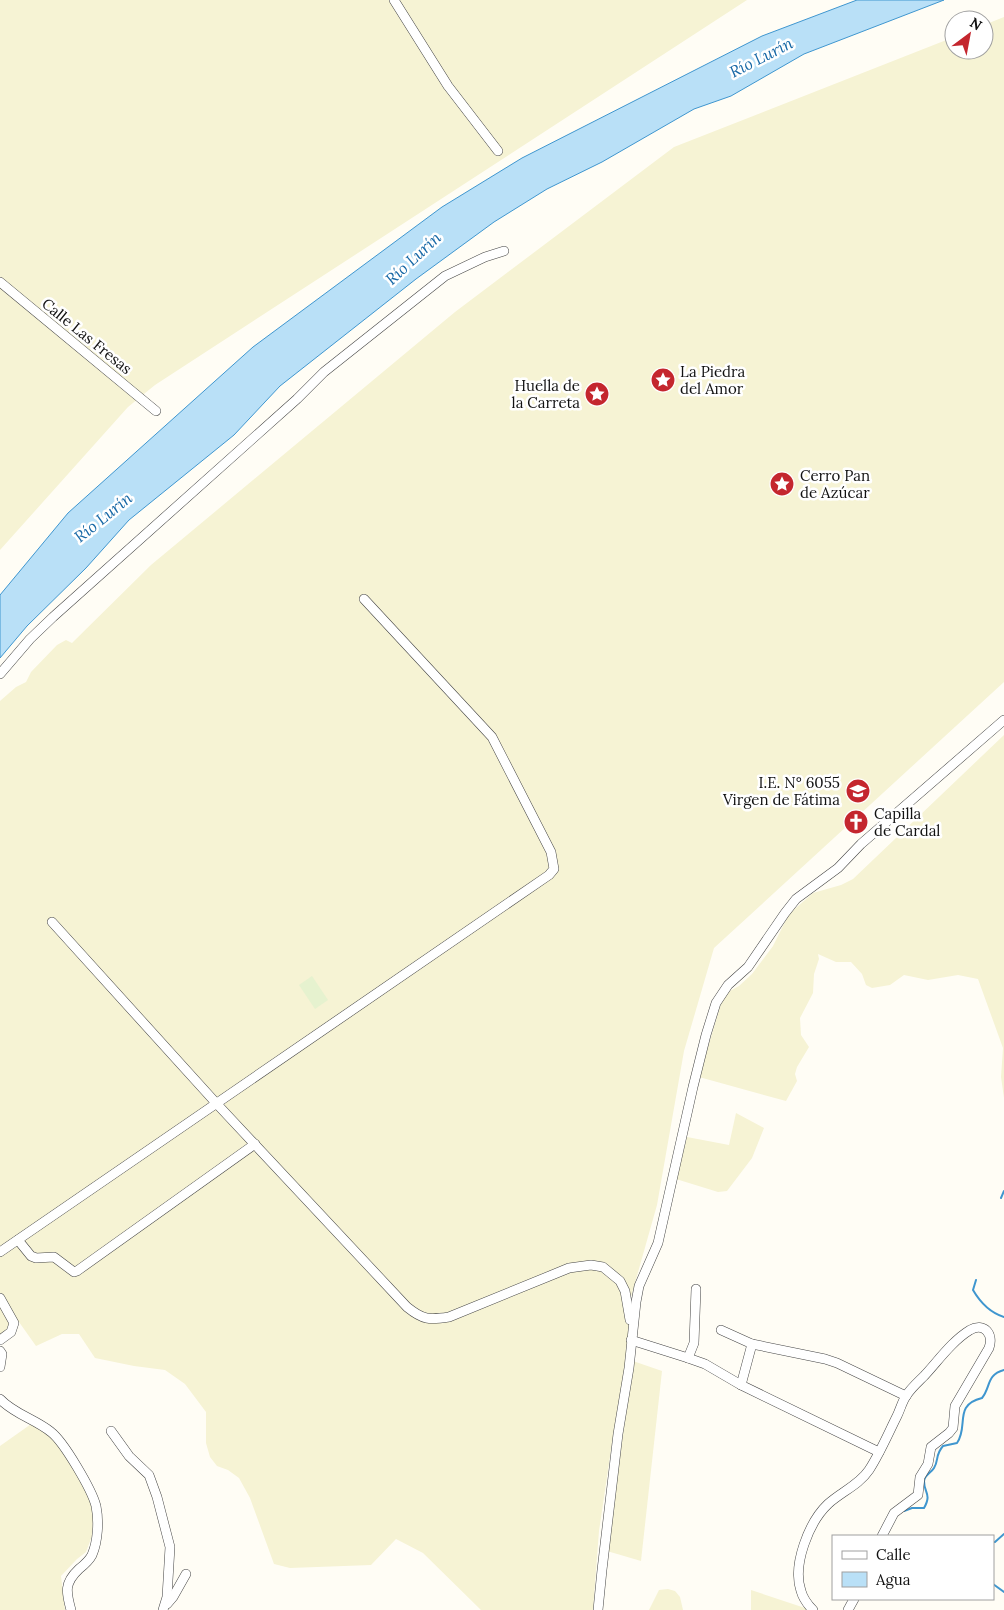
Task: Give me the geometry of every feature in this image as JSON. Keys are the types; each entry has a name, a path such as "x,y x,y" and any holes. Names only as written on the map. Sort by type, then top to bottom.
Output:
{"street":[{"path":"394,0 448,86 498,151"},
{"path":"0,674 53,616 297,399 331,366 445,276 504,251"},
{"name":"Calle Las Fresas","path":"0,282 156,411"},
{"path":"0,1252 549,875 554,869 551,852 492,737 364,599"},
{"path":"598,1610 618,1434 629,1368 632,1330 639,1286 660,1236 706,1035 716,1003 723,991 748,967 784,913 796,899 838,868 861,844 1004,720"},
{"path":"52,922 216,1103 407,1307 418,1316 432,1320 449,1317 569,1268 591,1265 603,1267 620,1281 625,1291 632,1330"},
{"path":"18,1240 31,1256 36,1258 54,1258 74,1272 77,1272 255,1144"},
{"path":"688,1358 694,1343 696,1289"},
{"path":"0,1298 14,1323 13,1329 0,1340"},
{"path":"814,1610 807,1603 801,1590 800,1569 803,1548 816,1518 828,1505 867,1472 880,1452 906,1396 953,1345 970,1330 979,1328 990,1333 992,1340 989,1348 955,1406 953,1428 931,1447 928,1464 920,1476 918,1495 894,1513 883,1535"},
{"path":"721,1330 752,1344 825,1358 906,1396"},
{"path":"631,1340 705,1364 741,1385 880,1452"},
{"path":"741,1385 752,1344"},
{"path":"0,1351 2,1354 0,1367"},
{"path":"0,1399 9,1408 42,1425 53,1434 82,1477 96,1506 97,1533 92,1555 71,1578 68,1585 67,1594 71,1610"},
{"path":"111,1431 129,1456 143,1468 152,1482 170,1547 170,1567 164,1608"},
{"path":"164,1608 174,1597 186,1574"}],"shaded area":[{"path":"0,0 747,0 155,385 128,407 0,550"},
{"path":"1004,17 1004,682 714,948 684,1051 657,1205 631,1297 628,1356 612,1443 599,1531 593,1610 481,1610 423,1553 396,1539 371,1565 290,1568 274,1564 250,1498 239,1478 228,1470 217,1466 210,1457 206,1443 206,1412 185,1384 165,1370 95,1358 79,1334 62,1334 36,1346 19,1322 0,1336 0,701 16,687 26,682 31,672 57,645 66,640 72,643 151,565 455,312 674,147 944,41 944,60 994,60 994,21"},
{"path":"1004,735 1004,1098 1001,1077 1003,1048 978,979 958,975 928,980 904,975 890,985 872,988 866,985 862,974 851,962 836,962 818,954 819,959 814,974 813,993 800,1018 801,1035 809,1047 797,1067 795,1074 797,1081 786,1101 699,1077 723,997 752,974 773,946 789,914 813,893 841,885 853,879"},
{"path":"736,1113 764,1128 752,1158 727,1191 718,1192 676,1179 687,1137 729,1145"},
{"path":"633,1361 662,1371 641,1561 607,1551"},
{"path":"34,1422 52,1437 82,1481 89,1497 93,1515 92,1536 86,1552 61,1576 65,1610 0,1610 0,1446"},
{"path":"668,1589 675,1591 680,1597 683,1610 649,1610 659,1590"},
{"path":"751,1590 805,1608 807,1610 751,1610"}],"green space":[{"path":"312,976 328,1000 315,1009 299,985"}],"water":[{"name":"Río Lurín","path":"857,0 944,0 804,54 731,96 694,109 602,162 547,189 494,222 416,279 280,386 234,435 129,520 86,568 27,626 0,658 0,595 68,513 253,347 442,207 522,158 762,36"}],"waterway":[{"path":"1001,1198 1004,1191"},
{"path":"976,1280 973,1290 979,1299 990,1310 1004,1317"},
{"path":"904,1511 912,1508 924,1508 928,1496 924,1481 934,1468 941,1449 943,1446 957,1443 962,1430 963,1417 968,1406 973,1401 982,1398 994,1375 1004,1370"},
{"path":"994,1542 1004,1534"},
{"path":"994,1585 1004,1592"}],"place":[{"name":"La Piedra del Amor","path":"663,380"},
{"name":"Huella de la Carreta","path":"597,394"},
{"name":"Cerro Pan de Azúcar","path":"782,484"},
{"name":"I.E. N° 6055 Virgen de Fátima","path":"858,791"},
{"name":"Capilla de Cardal","path":"856,822"}]}
